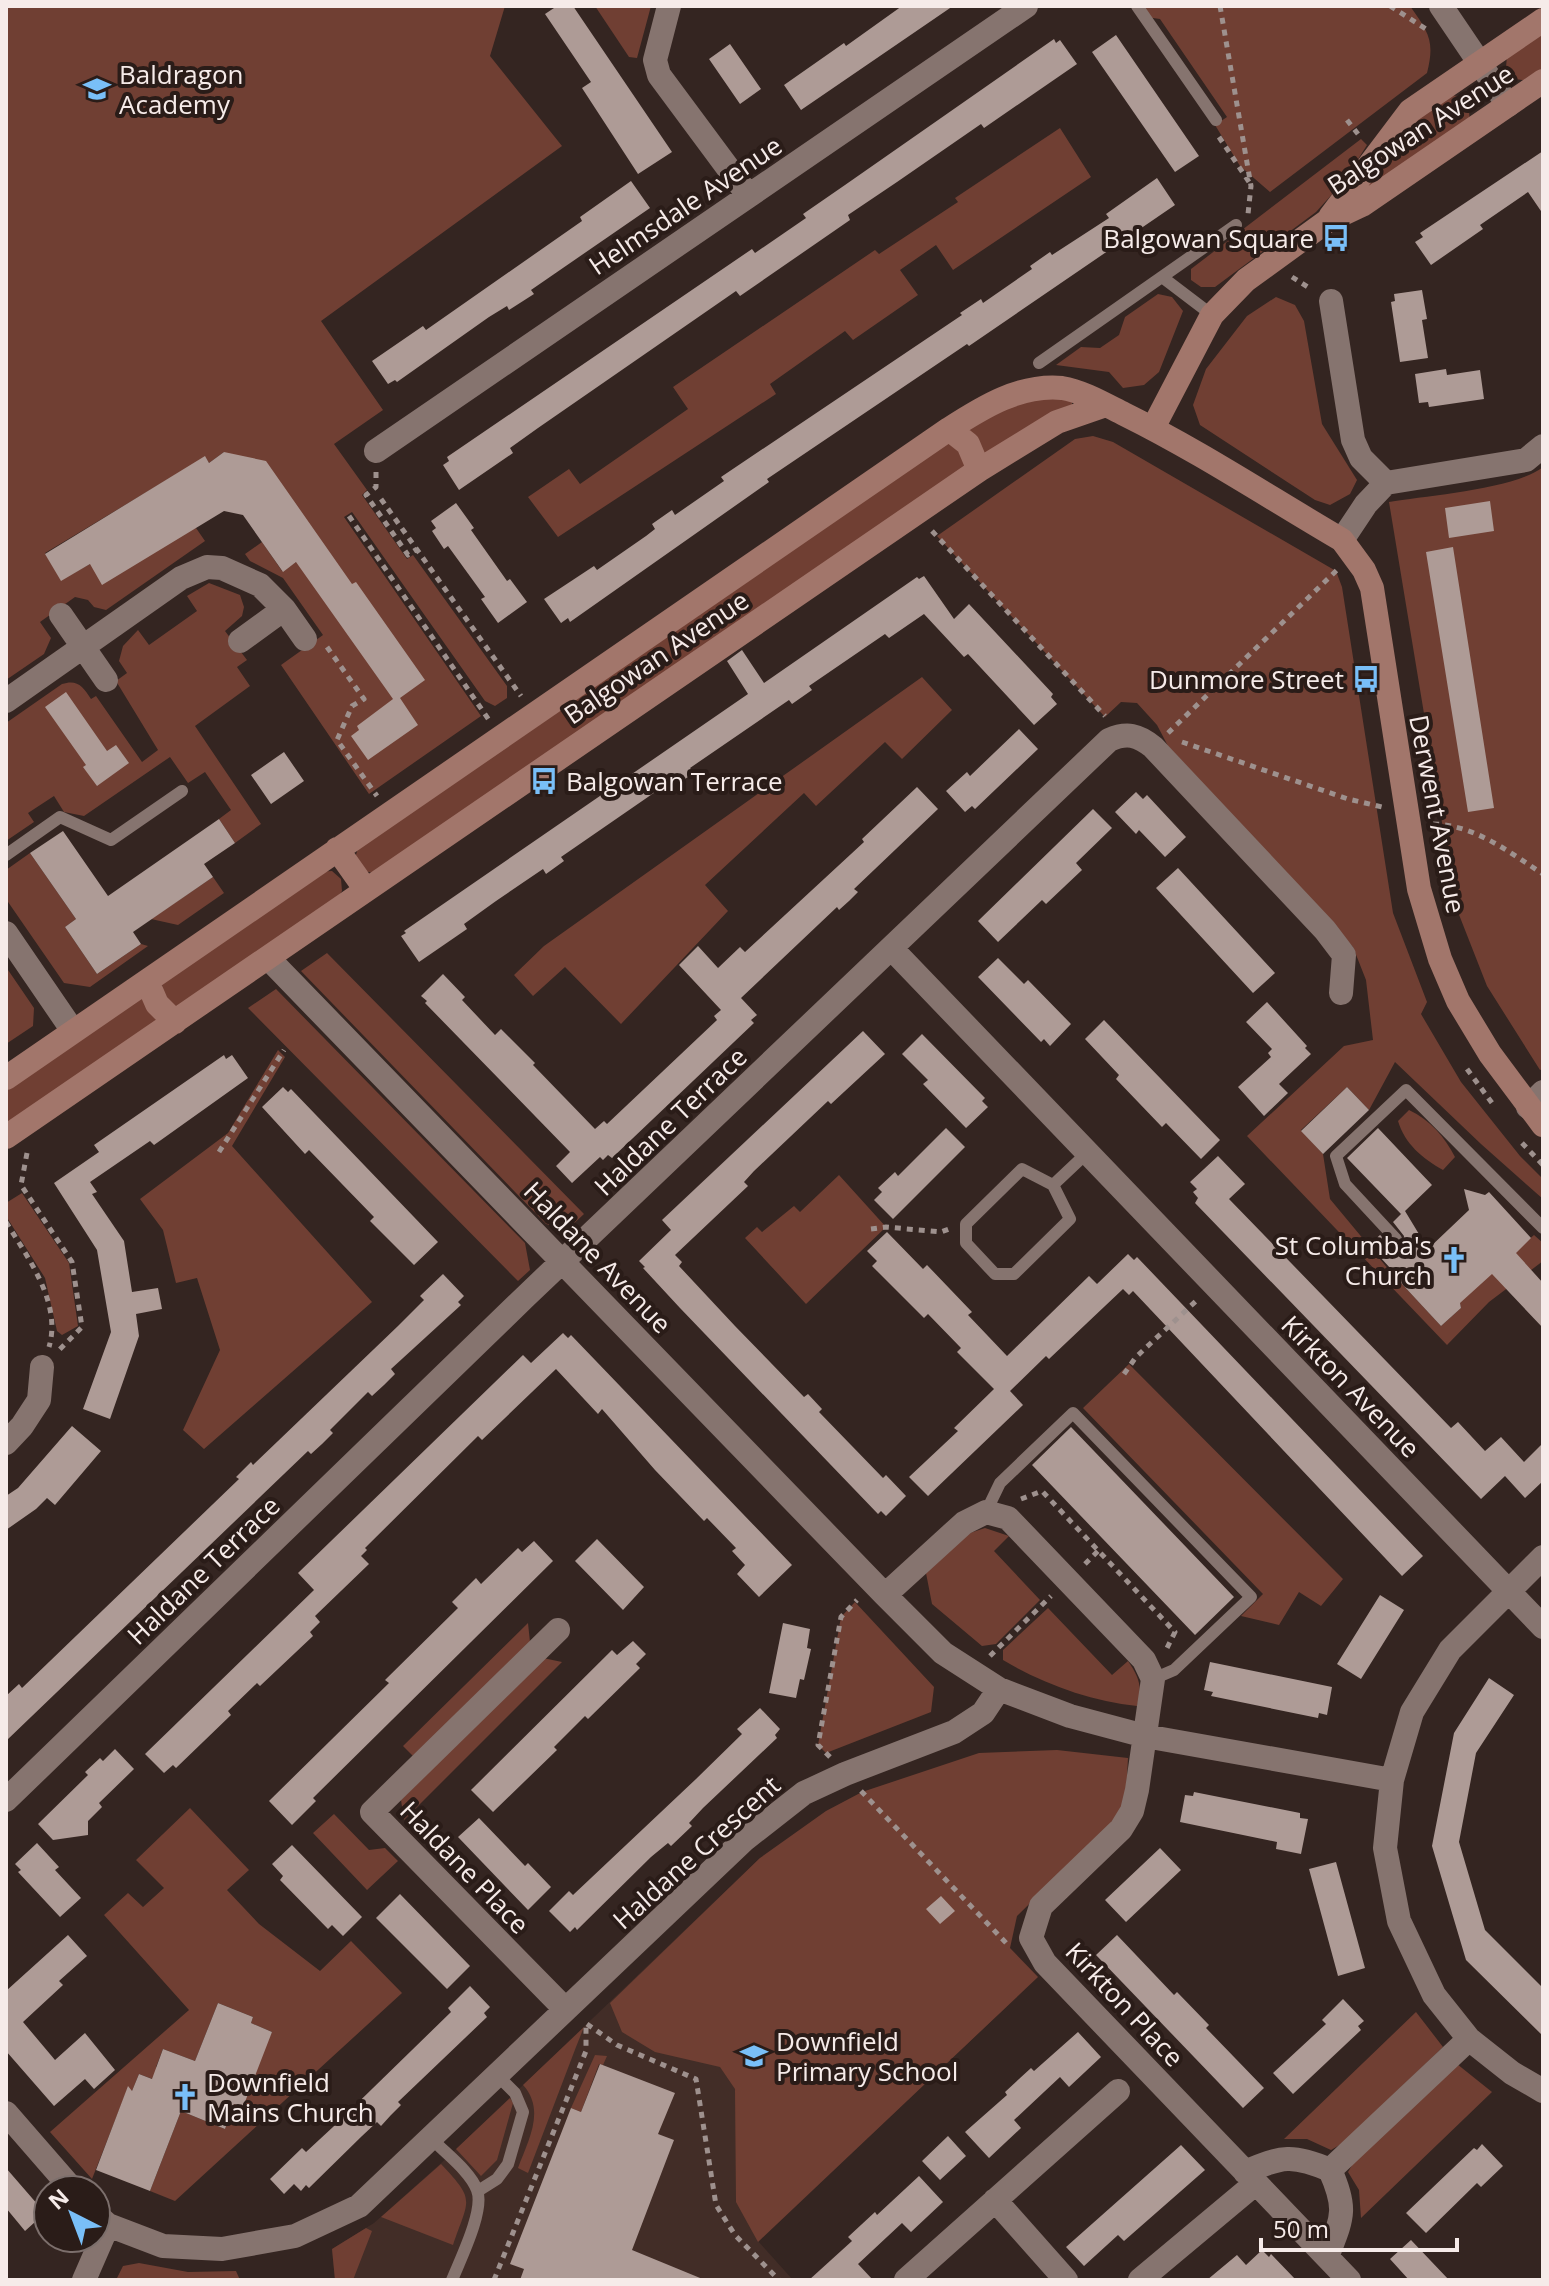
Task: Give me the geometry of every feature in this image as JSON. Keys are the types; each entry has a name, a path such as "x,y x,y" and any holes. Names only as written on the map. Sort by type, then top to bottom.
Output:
{"street":[{"path":"669,6 655,60 659,75 748,195"},
{"name":"Helmsdale Avenue","path":"376,451 1026,6"},
{"path":"1441,6 1508,105"},
{"name":"Balgowan Avenue","path":"1326,222 1410,111 1543,20"},
{"name":"Balgowan Avenue","path":"1153,428 1212,315 1246,280 1326,222 1362,205 1543,81"},
{"path":"1331,301 1353,440 1361,458 1386,483"},
{"name":"Balgowan Avenue","path":"6,1078 533,713 985,406 1019,392 1063,388 1106,405"},
{"name":"Balgowan Avenue","path":"6,1137 979,470 1057,422 1106,405"},
{"name":"Derwent Avenue","path":"1106,405 1153,428 1342,540 1364,570 1372,588 1396,818 1440,959 1458,1001 1490,1054 1538,1108"},
{"path":"949,429 968,444 979,470"},
{"path":"1342,540 1366,504 1386,483 1526,460 1543,446"},
{"path":"6,701 181,578 207,567 222,568 260,585 284,609 305,639"},
{"path":"240,641 284,609"},
{"path":"61,615 106,680"},
{"path":"1122,734 1140,737 1153,747 1325,930 1344,955 1341,993"},
{"name":"Haldane Terrace","path":"6,1800 563,1261 1109,740 1122,734"},
{"path":"337,849 366,890"},
{"path":"6,933 73,1031"},
{"name":"Kirkton Avenue","path":"891,948 1543,1627"},
{"name":"Haldane Avenue","path":"269,959 885,1595 943,1653 999,1689"},
{"path":"147,981 157,1004 175,1022"},
{"path":"6,1443 39,1400 42,1367"},
{"path":"885,1595 964,1523 986,1512 1008,1518 1144,1660 1153,1679 1145,1736"},
{"path":"1543,1557 1450,1650 1412,1712 1392,1780 1385,1848 1399,1921 1434,1995 1469,2039 1512,2073 1543,2091"},
{"name":"Haldane Place","path":"558,1630 372,1812 565,2009"},
{"path":"999,1689 1070,1716 1145,1736 1392,1780"},
{"name":"Haldane Crescent","path":"112,2224 163,2246 222,2249 295,2236 359,2206 744,1840 804,1793 954,1732 983,1713 999,1689"},
{"name":"Kirkton Place","path":"1145,1736 1132,1811 1121,1829 1041,1906 1031,1938 1045,1963 1349,2280"},
{"path":"1330,2170 1469,2039"},
{"path":"906,2280 1118,2091"},
{"path":"6,2113 59,2174"},
{"path":"1140,2280 1274,2159 1305,2159 1330,2170 1342,2197 1340,2223 1327,2257"},
{"path":"995,2200 1066,2280"},
{"path":"84,2280 92,2254"}],"lane":[{"path":"1137,6 1216,120"},
{"path":"1039,363 1236,225"},
{"path":"1162,277 1212,315"},
{"path":"6,855 60,817 111,840 182,791"},
{"path":"1396,1239 1345,1184 1336,1156 1406,1090 1543,1228"},
{"path":"1053,1185 1088,1152"},
{"path":"1022,1169 1053,1185 1070,1219 1014,1274 995,1274 966,1243 966,1224 1022,1169"},
{"path":"986,1512 1000,1483 1073,1413 1251,1597 1174,1670 1153,1679"},
{"path":"478,2191 497,2179 508,2164 523,2112 515,2093 497,2075"},
{"path":"432,2139 478,2191 478,2211 452,2280"}],"path":[{"path":"1220,6 1251,186 1247,216 1291,277 1304,268"},
{"path":"1390,6 1430,31"},
{"path":"1216,120 1211,126 1251,186"},
{"path":"1347,120 1358,134"},
{"path":"376,451 376,487 366,495 408,555 417,549"},
{"path":"381,499 533,713"},
{"path":"349,516 501,736"},
{"path":"920,539 945,522"},
{"path":"932,531 1122,734"},
{"path":"1345,575 1341,565 1164,736 1348,799 1376,805"},
{"path":"305,639 316,631 364,699 352,706 337,740 389,813"},
{"path":"1380,792 1396,818 1453,824 1475,832 1543,874"},
{"path":"219,1152 284,1050"},
{"path":"1464,1064 1500,1113"},
{"path":"1518,1137 1543,1165"},
{"path":"17,1161 35,1148"},
{"path":"27,1153 21,1185 72,1262 82,1327 42,1367"},
{"path":"6,1222 41,1279 54,1330 42,1367"},
{"path":"871,1229 886,1227 941,1232 966,1224"},
{"path":"1124,1374 1136,1357 1214,1284"},
{"path":"986,1512 1042,1491 1175,1632 1153,1679"},
{"path":"972,1673 1098,1551"},
{"path":"565,2009 617,2045 696,2079 716,2205 735,2235 779,2280"},
{"path":"494,2280 586,2051 587,2024"}],"shaded area":[{"path":"6,6 505,6 490,56 562,146 321,321 383,410 334,444 367,490 362,495 407,559 413,555 507,686 507,698 495,706 485,701 352,512 344,517 481,716 369,794 281,665 323,635 283,578 250,561 245,554 262,542 282,571 296,562 224,452 209,463 205,457 45,553 61,580 90,564 196,528 205,541 106,610 75,597 40,622 51,638 44,654 6,680"},
{"path":"595,6 651,6 637,58 629,57"},
{"path":"1138,6 1410,6 1429,38 1427,73 1270,192 1240,166 1215,125 1227,117 1160,19 1146,17"},
{"path":"1543,29 1543,72 1529,81 1515,79 1506,68 1507,55"},
{"path":"1448,95 1458,96 1469,111 1470,122 1366,195 1362,187 1401,129"},
{"path":"1060,128 1091,177 953,270 936,245 900,270 918,295 853,340 845,331 770,384 776,394 558,537 528,497 569,469 580,484 688,409 673,387 875,250 879,254 958,202 955,198"},
{"path":"1361,139 1367,145 1345,180 1316,212 1215,287 1201,287 1191,280 1191,269"},
{"path":"1158,294 1172,297 1183,311 1159,372 1144,385 1123,388 1109,372 1056,365 1081,347 1100,348 1119,335 1125,317"},
{"path":"1276,297 1295,305 1304,321 1322,424 1357,480 1350,494 1330,505 1315,500 1200,425 1193,405 1206,369 1247,316"},
{"path":"1034,397 1072,399 1072,407 983,457 963,428"},
{"path":"1093,436 1113,442 1336,571 1342,587 1393,913 1427,1002 1421,1014 1461,1082 1520,1156 1543,1179 1543,1199 1395,1062 1369,1110 1347,1087 1301,1130 1323,1154 1330,1199 1441,1326 1461,1308 1459,1299 1534,1235 1543,1243 1543,1261 1489,1302 1447,1345 1247,1136 1344,1046 1373,1040 1366,980 1353,947 1168,746 1157,725 1137,703 1121,702 1105,717 937,536 1075,439"},
{"path":"945,442 956,444 966,463 961,473 378,874 364,871 355,858 359,845"},
{"path":"1543,467 1543,1069 1540,1070 1487,986 1456,907 1389,502 1492,486 1530,475"},
{"path":"209,583 240,595 244,607 242,616 225,631 247,660 237,667 250,686 195,726 261,824 235,843 219,819 231,810 205,772 188,783 170,757 84,816 64,812 54,796 28,813 34,822 6,841 6,723 62,684 76,683 91,699 96,696 142,762 158,750 116,681 127,673 119,661 123,646 138,630 149,645 197,611 187,596"},
{"path":"922,677 952,710 902,759 885,742 816,806 804,793 705,885 728,911 621,1024 565,967 533,996 514,975 544,946"},
{"path":"30,853 76,919 65,927 97,974 141,944 148,946 90,987 64,983 6,899 6,870"},
{"path":"332,871 341,879 342,891 335,903 175,1007 163,999 162,984 318,872"},
{"path":"213,877 224,893 178,925 151,919"},
{"path":"327,953 584,1214 568,1229 546,1224 301,971"},
{"path":"6,967 34,1008 33,1026 6,1044"},
{"path":"276,989 525,1243 530,1270 518,1281 248,1008"},
{"path":"143,993 163,1022 6,1129 6,1087"},
{"path":"278,1050 285,1057 232,1146 372,1302 204,1449 183,1430 220,1350 197,1278 176,1283 163,1230 140,1199 228,1133"},
{"path":"1409,1110 1442,1136 1455,1157 1443,1170 1421,1155 1405,1137 1398,1121"},
{"path":"839,1175 886,1227 806,1304 745,1238 757,1227 762,1232 794,1206 800,1212"},
{"path":"22,1193 69,1263 78,1326 62,1335 57,1331 45,1278 6,1216 6,1203"},
{"path":"1129,1364 1343,1579 1321,1606 1299,1592 1279,1625 1241,1616 1263,1594 1083,1408"},
{"path":"985,1528 1009,1536 994,1551 1040,1600 996,1644 982,1646 932,1604 926,1573 967,1534"},
{"path":"855,1602 934,1687 931,1712 826,1753 818,1745 841,1617"},
{"path":"1048,1608 1112,1675 1128,1661 1139,1682 1137,1706 1068,1690 1034,1677 1003,1660 1003,1650"},
{"path":"528,1623 530,1642 414,1757 403,1746"},
{"path":"543,1658 562,1662 404,1820 401,1800"},
{"path":"1057,1750 1128,1758 1126,1795 1116,1819 1017,1916 1010,1948 1038,1977 758,2242 736,2202 735,2089 720,2067 655,2052 622,2032 610,2003 760,1858 826,1811 862,1792 979,1753"},
{"path":"190,1808 249,1870 227,1890 259,1924 320,1971 351,1941 402,1993 175,2201 150,2191 181,2111 225,2129 234,2104 272,2032 251,2023 253,2017 218,2003 195,2061 163,2049 156,2067 167,2071 163,2083 139,2074 132,2091 127,2090 94,2174 88,2174 50,2132 189,2010 104,1915 128,1893 143,1907 164,1888 136,1860"},
{"path":"334,1814 369,1850 385,1848 398,1861 367,1890 313,1833"},
{"name":"Downfield Primary School","path":"760,1858 1021,1993 758,2241 793,2280 335,2280 332,2249 374,2223 449,2156"},
{"path":"1416,2012 1443,2047 1343,2143 1331,2150 1307,2139 1284,2139"},
{"path":"584,2027 528,2173 518,2168 534,2115 530,2095 523,2085"},
{"path":"595,2055 607,2056 603,2065 599,2064 581,2112 571,2108"},
{"path":"1457,2064 1492,2092 1361,2218 1359,2190 1348,2172 1355,2160"},
{"path":"510,2098 513,2103 497,2160 481,2176 456,2149"},
{"path":"441,2164 460,2186 466,2201 453,2245 381,2217"},
{"path":"366,2228 372,2231 353,2280 335,2280 332,2249"},
{"path":"139,2263 188,2272 236,2271 240,2280 116,2280 123,2266"}],"building":[{"path":"557,6 573,6 672,152 638,174 582,88 591,82 545,14"},
{"path":"902,6 953,6 801,110 784,85"},
{"path":"1116,35 1199,156 1175,172 1092,52"},
{"path":"1054,39 1056,43 1060,40 1077,64 984,128 981,124 848,215 850,220 740,296 736,291 510,448 513,453 459,490 443,465 449,461 447,457 752,249 755,253 806,218 803,214"},
{"path":"730,44 761,89 740,104 709,59"},
{"path":"1543,151 1543,214 1528,192 1480,225 1483,229 1431,265 1415,242 1423,237 1420,233"},
{"path":"1157,178 1175,205 767,479 769,482 570,622 568,618 561,623 544,599 594,566 597,570 655,529 652,524 672,510 675,515 724,481 721,477 962,315 960,313 981,299 983,303 1032,269 1030,266 1050,252 1052,255 1109,218 1106,214"},
{"path":"631,181 650,208 531,290 534,294 509,310 507,306 489,317 397,382 388,384 372,361 423,326 426,330 582,221 580,217"},
{"path":"1422,290 1427,319 1422,320 1428,358 1400,362 1391,302 1395,301 1394,294"},
{"path":"1446,369 1447,375 1480,370 1484,399 1429,407 1428,402 1419,403 1415,374"},
{"path":"224,452 266,461 352,584 356,582 425,680 400,698 418,725 368,760 351,736 359,730 357,726 393,699 296,562 283,572 243,515 224,511 102,585 90,564 61,581 45,554 205,456 209,463"},
{"path":"1490,501 1494,531 1449,538 1445,508"},
{"path":"456,503 507,581 510,579 527,602 498,623 481,599 485,597 448,546 444,549 432,531 436,528 431,521"},
{"path":"1453,547 1494,808 1468,812 1426,552"},
{"path":"924,576 954,619 969,604 1053,694 1051,697 1057,704 1034,725 968,654 964,657 924,614 889,638 885,634 809,686 812,690 792,704 789,700 690,768 694,773 664,794 661,788 561,857 564,861 546,874 543,869 496,901 464,924 467,929 419,962 401,936 406,933 404,931 748,694 727,661 742,650 764,683 917,577"},
{"path":"66,692 107,751 116,745 129,763 97,786 45,707"},
{"path":"1019,729 1038,749 975,809 972,806 965,812 946,791 967,772 970,776"},
{"path":"284,752 304,781 271,804 251,775"},
{"path":"917,787 938,809 854,889 858,892 849,901 839,910 837,907 741,998 757,1015 751,1020 754,1023 612,1158 608,1155 603,1160 600,1157 572,1183 556,1166 570,1152 421,996 443,974 465,997 462,1000 495,1035 501,1029 595,1129 604,1121 607,1124 717,1020 714,1016 721,1010 679,965 698,946 718,968 740,947 745,952 864,842 862,839"},
{"path":"1136,792 1143,799 1147,795 1186,837 1165,857 1139,830 1136,834 1115,812"},
{"path":"1093,809 1112,828 1076,863 1082,870 1046,904 1042,900 998,942 978,921"},
{"path":"219,819 235,843 204,864 213,877 133,932 141,944 97,974 65,927 76,919 30,853 63,831 108,896"},
{"path":"1178,868 1275,973 1253,993 1156,888"},
{"path":"998,958 1024,984 1028,980 1071,1024 1050,1046 1044,1039 1041,1042 978,977"},
{"path":"1267,1002 1311,1054 1279,1084 1288,1093 1264,1116 1238,1087 1271,1057 1268,1053 1272,1049 1246,1022"},
{"path":"1104,1020 1220,1140 1201,1159 1166,1123 1162,1127 1116,1079 1119,1075 1085,1039"},
{"path":"863,1031 885,1054 831,1104 828,1101 754,1171 744,1182 748,1186 675,1255 682,1262 679,1266 735,1326 804,1397 808,1394 822,1409 819,1412 883,1478 886,1475 906,1496 886,1516 881,1511 878,1514 680,1308 639,1261 671,1230 662,1220"},
{"path":"922,1034 985,1098 982,1101 988,1107 966,1128 923,1084 928,1080 902,1054"},
{"path":"224,1055 226,1059 232,1055 248,1078 154,1145 150,1141 90,1182 97,1192 92,1194 124,1241 132,1292 158,1288 162,1309 136,1314 139,1336 110,1419 83,1409 111,1332 97,1250 54,1183 99,1152 94,1145"},
{"path":"283,1087 288,1092 291,1089 438,1242 414,1265 370,1221 374,1217 309,1150 305,1154 262,1107"},
{"path":"1347,1087 1369,1110 1323,1154 1301,1131"},
{"path":"946,1128 965,1147 893,1219 874,1200 882,1192 878,1188 895,1172 898,1176"},
{"path":"1378,1128 1432,1185 1405,1211 1428,1249 1469,1210 1464,1189 1485,1195 1489,1192 1531,1238 1516,1253 1543,1283 1543,1328 1492,1274 1460,1303 1461,1308 1441,1326 1389,1270 1369,1245 1380,1235 1393,1247 1403,1245 1404,1236 1393,1222 1401,1214 1347,1158"},
{"path":"1218,1156 1245,1184 1229,1199 1451,1428 1458,1422 1485,1451 1501,1437 1524,1462 1543,1443 1543,1481 1525,1498 1505,1476 1481,1499 1195,1203 1198,1198 1193,1192 1197,1189 1190,1182"},
{"path":"887,1232 923,1269 927,1265 972,1312 968,1315 1007,1356 1089,1276 1097,1284 1128,1254 1134,1260 1137,1257 1423,1556 1402,1576 1133,1291 1129,1295 1123,1289 1010,1391 1023,1405 928,1496 909,1477 958,1431 954,1428 994,1389 957,1352 961,1348 928,1314 924,1318 872,1266 877,1261 867,1251"},
{"path":"443,1274 464,1296 458,1302 461,1305 391,1369 395,1374 384,1385 372,1396 368,1392 330,1430 333,1433 322,1444 311,1454 308,1451 6,1741 6,1696 19,1684 22,1688 239,1479 236,1477 251,1462 253,1465 398,1326 424,1300 420,1296"},
{"path":"563,1333 568,1338 571,1335 792,1565 759,1597 737,1574 745,1565 732,1551 736,1548 707,1518 704,1521 602,1409 598,1414 556,1369 482,1440 478,1436 365,1548 367,1550 361,1556 369,1564 315,1616 320,1622 310,1632 313,1636 260,1686 257,1683 228,1711 231,1715 176,1768 173,1765 164,1773 145,1754 314,1590 298,1573 523,1355 531,1363"},
{"path":"72,1426 101,1451 55,1505 47,1498 6,1530 6,1496 18,1488"},
{"path":"1071,1427 1234,1597 1195,1635 1032,1465"},
{"path":"597,1539 644,1587 623,1610 575,1561"},
{"path":"534,1541 553,1561 313,1798 316,1801 292,1825 269,1801 389,1683 385,1680 458,1608 452,1602 476,1578 481,1584 518,1548 522,1552"},
{"path":"1380,1595 1404,1610 1361,1679 1337,1664"},
{"path":"783,1623 810,1629 807,1648 811,1649 796,1698 769,1693"},
{"path":"633,1641 646,1654 636,1664 640,1668 588,1719 585,1716 554,1747 557,1750 493,1812 471,1790 612,1650 617,1655"},
{"path":"1210,1662 1332,1687 1327,1715 1319,1713 1318,1718 1211,1696 1213,1692 1204,1690"},
{"path":"1489,1678 1514,1695 1476,1753 1459,1842 1485,1930 1543,1988 1543,2036 1466,1960 1432,1846 1454,1733"},
{"path":"760,1708 780,1729 775,1735 777,1738 703,1808 689,1823 692,1826 671,1846 668,1843 651,1857 577,1930 575,1927 570,1932 549,1911 569,1891 573,1895 696,1779 742,1734 737,1729"},
{"path":"115,1749 134,1769 99,1803 102,1807 88,1821 88,1835 53,1840 38,1824 88,1775 85,1772"},
{"path":"1194,1792 1300,1813 1300,1818 1308,1819 1301,1854 1276,1849 1277,1842 1180,1822 1185,1795 1193,1796"},
{"path":"479,1818 525,1866 528,1863 551,1887 528,1910 458,1837"},
{"path":"37,1843 59,1867 55,1870 81,1898 60,1917 18,1872 21,1870 15,1864"},
{"path":"292,1845 362,1917 343,1936 332,1925 328,1929 280,1880 283,1876 272,1864"},
{"path":"1160,1848 1181,1870 1126,1922 1105,1900"},
{"path":"1336,1862 1365,1968 1338,1976 1309,1869"},
{"path":"400,1894 470,1966 447,1989 376,1918"},
{"path":"941,1896 955,1911 940,1924 926,1909"},
{"path":"68,1935 87,1956 59,1981 63,1985 23,2022 55,2060 85,2033 115,2070 94,2089 85,2079 54,2106 6,2051 6,1991"},
{"path":"1117,1935 1174,1995 1177,1992 1209,2025 1206,2028 1264,2088 1243,2108 1096,1955"},
{"path":"470,1986 490,2007 484,2013 487,2017 398,2102 401,2105 381,2126 377,2122 309,2188 306,2185 301,2191 294,2184 284,2194 270,2179 302,2148 306,2152 333,2127 451,2012 448,2008"},
{"path":"1343,1999 1364,2021 1358,2026 1361,2030 1293,2094 1273,2073 1326,2024 1322,2020"},
{"name":"Downfield Mains Church","path":"218,2003 253,2017 251,2023 272,2032 243,2107 234,2104 225,2129 181,2111 150,2191 96,2170 128,2086 132,2091 139,2074 152,2079 163,2049 195,2061"},
{"path":"1078,2032 1101,2057 1069,2087 1060,2077 1014,2120 1021,2128 989,2158 965,2132 1007,2095 1005,2092 1031,2068 1034,2071"},
{"path":"600,2064 675,2093 658,2134 674,2140 632,2250 705,2280 520,2280 524,2269 510,2264 571,2108 581,2112"},
{"path":"948,2136 966,2156 940,2180 922,2161"},
{"path":"1482,2144 1503,2166 1481,2187 1477,2183 1426,2233 1406,2213 1474,2148 1477,2150"},
{"path":"1181,2145 1205,2170 1124,2241 1118,2235 1084,2266 1066,2247"},
{"path":"6,2168 32,2198 32,2225 25,2231 6,2208"},
{"path":"919,2176 943,2202 911,2232 902,2223 858,2264 873,2280 809,2280 852,2241 848,2237"},
{"path":"1411,2240 1449,2280 1409,2280 1390,2259"},
{"path":"1262,2250 1269,2257 1271,2254 1296,2280 1207,2280 1237,2255 1246,2265"}],"place":[{"name":"Baldragon Academy","path":"97,89"},
{"name":"Balgowan Square","path":"1336,238"},
{"name":"Dunmore Street","path":"1366,679"},
{"name":"Balgowan Terrace","path":"544,781"},
{"name":"St Columba's Church","path":"1454,1260"},
{"name":"Downfield Primary School","path":"754,2056"},
{"name":"Downfield Mains Church","path":"185,2097"}]}
